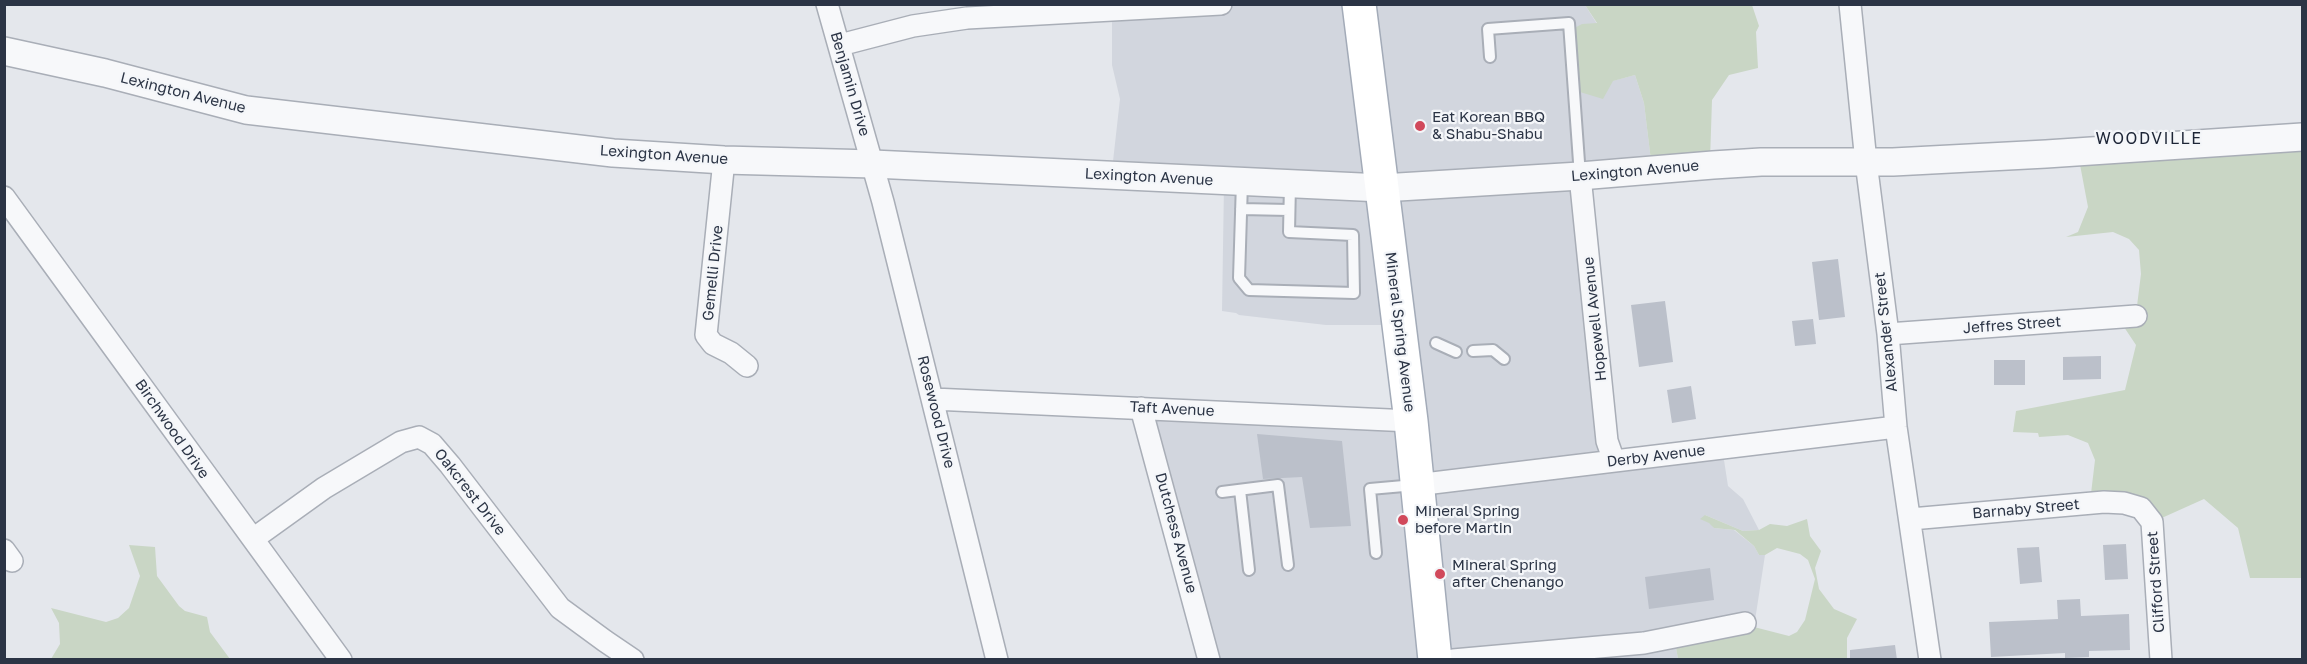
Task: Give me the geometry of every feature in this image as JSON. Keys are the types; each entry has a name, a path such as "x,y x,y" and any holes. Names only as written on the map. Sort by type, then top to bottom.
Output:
{"main road":[{"name":"Mineral Spring Avenue","path":"1359,4 1411,421 1435,660"}],"street":[{"name":"Benjamin Drive","path":"827,4 873,164"},
{"path":"840,45 913,26 967,18 1221,4"},
{"name":"Alexander Street","path":"1850,4 1866,162 1888,334 1896,427 1930,660"},
{"name":"Lexington Avenue","path":"4,51 105,73 246,110 613,153 724,160 873,164 1242,182 1290,197 1382,188 1751,163 1866,162 2046,154 2302,137"},
{"name":"Gemelli Drive","path":"724,160 706,335 713,344 731,353 747,366"},
{"name":"Rosewood Drive","path":"873,164 997,660"},
{"name":"Hopewell Avenue","path":"1580,176 1607,441 1614,461"},
{"name":"Birchwood Drive","path":"4,197 341,660"},
{"name":"Jeffres Street","path":"1888,334 2136,316"},
{"name":"Taft Avenue","path":"933,399 1411,421"},
{"name":"Dutchess Avenue","path":"1141,408 1209,660"},
{"name":"Derby Avenue","path":"1416,485 1896,427"},
{"name":"Oakcrest Drive","path":"253,540 324,488 401,442 418,437 432,444 450,465 560,608 633,660"},
{"name":"Barnaby Street","path":"1911,519 2104,502 2124,503 2141,508"},
{"name":"Clifford Street","path":"2141,508 2152,522 2161,660"},
{"path":"1453,660 1644,643 1745,623"}],"lane":[{"path":"1490,57 1488,29 1569,23 1580,176"},
{"path":"1241,209 1290,197 1289,232 1353,235 1354,293 1249,290 1239,278 1241,209 1242,182"},
{"path":"1436,343 1456,352"},
{"path":"1473,351 1493,350 1504,359"},
{"path":"1222,492 1278,485 1288,565"},
{"path":"1376,553 1370,489 1416,485"},
{"path":"1240,490 1249,570"}],"shaded area":[{"path":"1103,5 1585,5 1597,24 1582,24 1612,81 1635,75 1644,103 1652,169 1588,182 1615,454 1722,447 1728,486 1743,499 1759,530 1743,531 1705,515 1714,528 1734,530 1754,546 1759,555 1765,555 1754,627 1675,642 1678,659 1217,659 1155,415 1411,418 1406,325 1326,325 1222,311 1224,184 1111,179 1120,99 1112,65 1112,18"}],"green space":[{"path":"1585,5 1752,5 1759,26 1756,32 1758,68 1729,75 1712,100 1710,161 1652,169 1644,103 1635,75 1613,81 1603,99 1570,89 1567,32 1582,24 1597,23"},
{"path":"2302,137 2302,578 2250,578 2238,528 2204,499 2155,521 2090,502 2095,460 2088,443 2068,435 2039,437 2038,433 2013,432 2016,411 2125,390 2136,345 2118,318 2137,306 2141,274 2139,250 2129,239 2113,232 2066,237 2078,232 2088,207 2078,154"},
{"path":"1705,515 1743,531 1759,530 1770,524 1787,526 1807,519 1810,536 1821,551 1815,568 1819,589 1834,609 1857,619 1847,638 1847,659 1678,659 1675,642 1754,627 1789,636 1797,632 1805,620 1815,579 1808,560 1800,554 1777,548 1765,555 1759,555 1754,546 1735,530 1714,528 1700,519"},
{"path":"129,545 155,547 157,576 185,611 207,617 210,632 230,659 51,659 60,644 59,623 51,608 106,622 118,618 129,608 140,576"}],"building":[{"path":"1838,259 1845,317 1819,320 1812,262"},
{"path":"1665,301 1673,362 1639,367 1631,305"},
{"path":"1813,319 1816,344 1795,346 1792,321"},
{"path":"2101,356 2101,379 2063,380 2063,357"},
{"path":"1994,360 2025,360 2025,385 1994,385"},
{"path":"1691,386 1696,419 1672,423 1667,390"},
{"path":"1257,434 1342,441 1351,526 1310,528 1302,477 1263,479"},
{"path":"2126,544 2128,579 2105,580 2103,545"},
{"path":"2039,547 2042,582 2020,584 2017,548"},
{"path":"1710,568 1714,600 1649,609 1645,577"},
{"path":"2080,599 2081,616 2129,614 2130,650 2089,651 2089,657 2065,658 2065,653 1991,657 1989,622 2058,619 2057,600"},
{"path":"1895,645 1897,660 1850,660 1850,650"}],"place":[{"name":"Eat Korean BBQ & Shabu-Shabu","path":"1420,126"},
{"name":"Mineral Spring before Martin","path":"1403,520"},
{"name":"Mineral Spring after Chenango","path":"1440,574"}],"district":[{"name":"WOODVILLE","path":"2149,139"}]}
